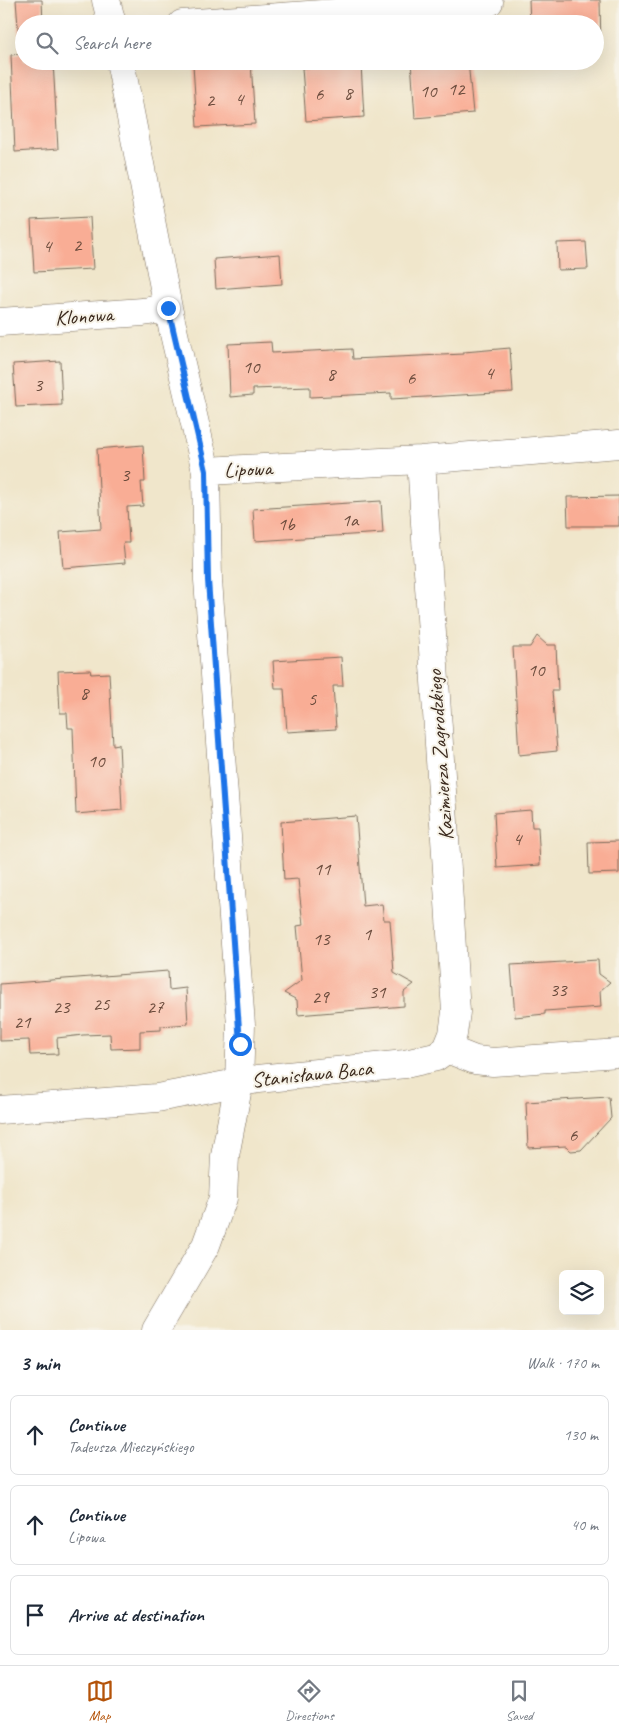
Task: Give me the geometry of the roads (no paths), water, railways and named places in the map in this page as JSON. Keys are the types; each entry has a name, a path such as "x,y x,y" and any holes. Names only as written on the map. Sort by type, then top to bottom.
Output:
{"street":[{"path":"106,0 110,15"},
{"path":"308,15 489,2"},
{"name":"Lipowa","path":"122,70 168,308 206,471 421,460 619,444"},
{"name":"Klonowa","path":"0,322 143,312 168,308"},
{"name":"Kazimierza Zagrodzkiego","path":"421,460 456,1006 453,1034 447,1049"},
{"path":"156,1330 215,1225 223,1198 225,1156 239,1082 241,1025 208,580 206,471"},
{"path":"447,1049 475,1060 493,1062 619,1054"},
{"name":"Stanisława Baca","path":"0,1110 157,1098 239,1082 405,1064 436,1057 447,1049"}]}
